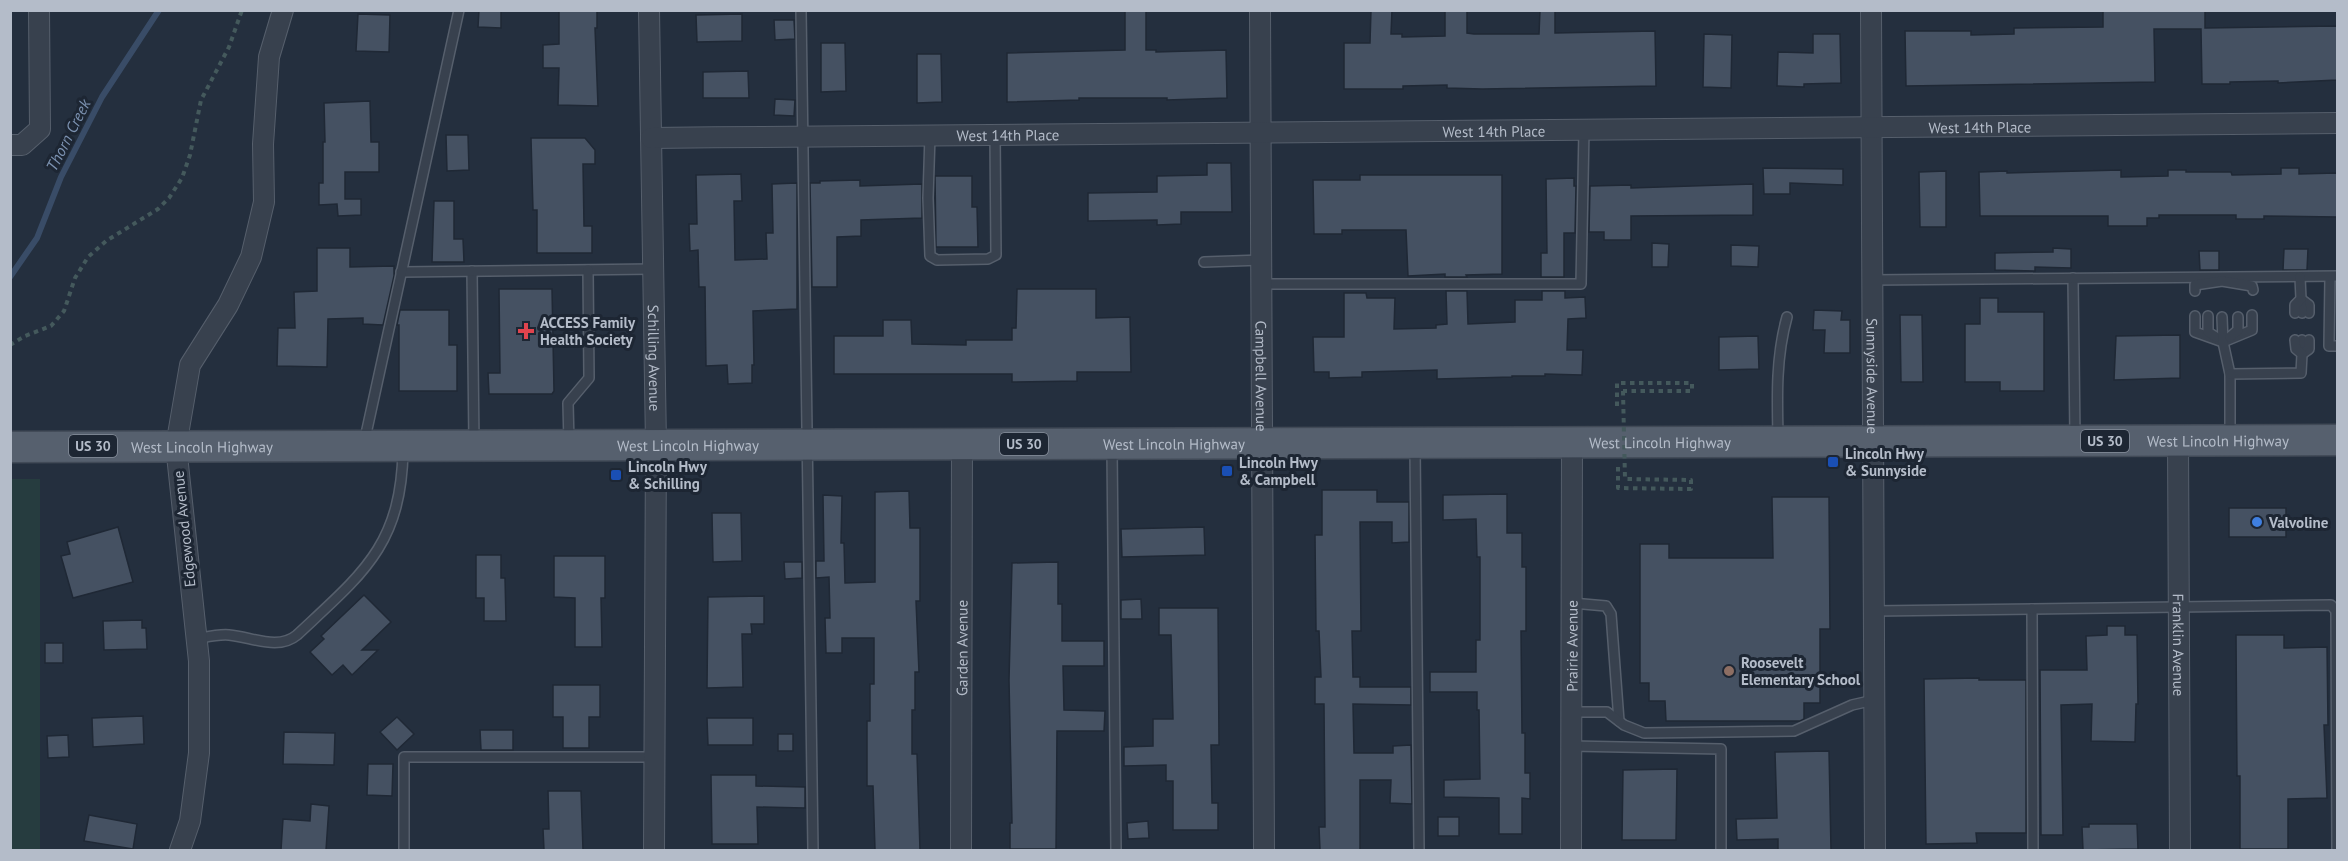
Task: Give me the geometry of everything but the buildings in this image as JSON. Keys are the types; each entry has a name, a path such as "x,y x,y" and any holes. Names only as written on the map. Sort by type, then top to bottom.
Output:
{"main road":[{"name":"West Lincoln Highway","path":"10,447 2337,440"}],"street":[{"path":"16,145 40,129 39,10"},
{"name":"Edgewood Avenue","path":"180,850 190,821 199,753 199,661 176,446 190,365 228,305 251,257 264,202 263,144 268,57 283,10"},
{"name":"Schilling Avenue","path":"649,10 656,445 654,850"},
{"name":"Campbell Avenue","path":"1260,10 1264,850"},
{"name":"Sunnyside Avenue","path":"1871,10 1875,850"},
{"name":"West 14th Place","path":"651,138 1261,131 1871,129 2337,123"},
{"name":"Franklin Avenue","path":"2178,441 2180,850"},
{"name":"Prairie Avenue","path":"1571,850 1572,442"},
{"name":"Garden Avenue","path":"961,850 962,444"}],"lane":[{"path":"363,446 459,10"},
{"path":"801,10 813,850"},
{"path":"1262,284 1581,284 1584,130"},
{"path":"930,135 928,198 930,256 937,260 988,259 996,255 995,134"},
{"path":"1204,262 1262,260"},
{"path":"401,272 653,269"},
{"path":"568,445 568,403 589,378 588,270"},
{"path":"472,271 474,445"},
{"path":"2300,276 2301,299 2295,305 2302,313"},
{"path":"2195,291 2195,285 2300,276 2334,276 2329,346 2337,346"},
{"path":"2073,278 2075,441"},
{"path":"1872,280 2073,278 2222,283 2252,286 2253,290"},
{"path":"2209,291 2209,287 2222,283 2239,287 2239,290"},
{"path":"2195,316 2195,332 2223,342 2252,330 2252,315"},
{"path":"2208,316 2208,332 2223,342"},
{"path":"1778,442 1776,393 1783,332 1787,317"},
{"path":"2222,317 2223,342 2230,374 2230,440"},
{"path":"2223,342 2238,330 2238,317"},
{"path":"2230,374 2301,373 2302,354 2296,349 2302,340"},
{"path":"1415,443 1419,850"},
{"path":"1112,444 1116,850"},
{"path":"196,639 227,635 279,644 289,642 306,627 355,580 374,557 387,535 402,480 403,446"},
{"path":"1572,603 1606,606 1611,614 1619,721"},
{"path":"1874,611 2331,605 2336,611 2337,850"},
{"path":"2032,609 2033,850"},
{"path":"1571,712 1607,712 1624,725 1644,733 1794,731 1852,705 1874,699"},
{"path":"1571,746 1721,749 1721,850"},
{"path":"404,850 404,757 654,757"}],"path":[{"path":"10,345 25,336 51,326 64,311 75,278 88,257 106,241 158,209 170,198 182,178 190,154 201,100 229,47 242,10"},
{"path":"1617,406 1617,383 1692,383 1692,391 1623,391 1624,479 1691,480 1691,489 1618,488 1618,466"}],"green space":[{"path":"11,479 40,479 40,850 11,850"}],"waterway":[{"name":"Thorn Creek","path":"10,277 37,238 61,177 102,97 159,10"}],"place":[{"name":"ACCESS Family Health Society","path":"526,331"},
{"name":"Lincoln Hwy & Sunnyside","path":"1833,462"},
{"name":"Lincoln Hwy & Campbell","path":"1227,471"},
{"name":"Lincoln Hwy & Schilling","path":"616,475"},
{"name":"Valvoline","path":"2257,522"},
{"name":"Roosevelt Elementary School","path":"1729,671"}]}
